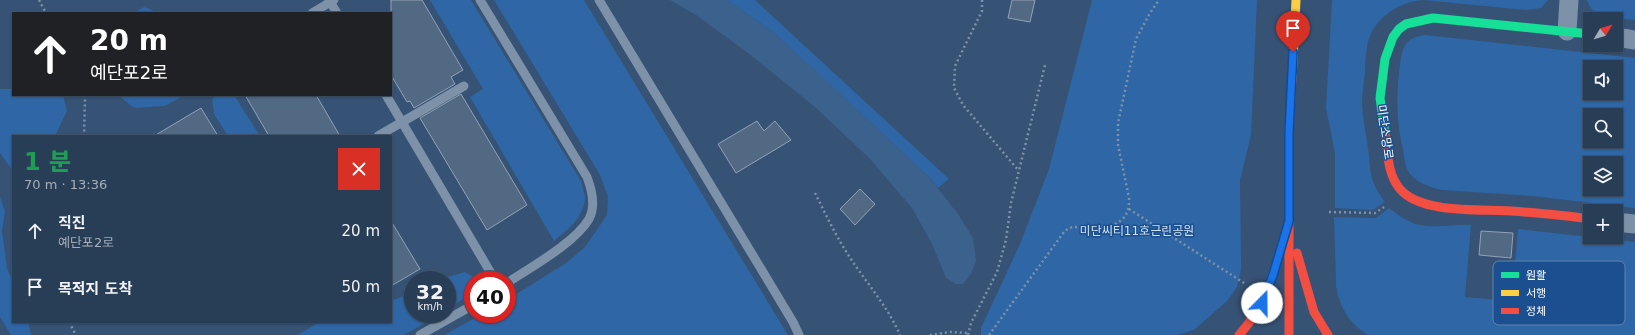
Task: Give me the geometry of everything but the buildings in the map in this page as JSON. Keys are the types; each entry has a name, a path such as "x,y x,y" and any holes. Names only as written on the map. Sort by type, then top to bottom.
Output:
{"street":[{"path":"1289,335 1289,132 1296,0"},
{"path":"1567,31 1569,0"},
{"name":"미단소망로","path":"1583,33 1433,18 1411,21 1399,28 1391,39 1387,51 1380,90 1381,118 1390,166 1395,181 1406,195 1423,203 1460,208 1583,217"},
{"path":"1623,38 1635,40"},
{"path":"1238,335 1253,318 1262,303 1273,275 1289,221"},
{"path":"1289,221 1314,312 1328,335"},
{"path":"1623,223 1635,224"}],"lane":[{"path":"480,0 586,177 592,191 590,218 577,233 558,249 516,277"},
{"path":"599,0 789,315 799,335"},
{"path":"314,12 331,1 336,12"},
{"path":"380,135 464,86"},
{"path":"387,96 490,271"},
{"path":"420,335 464,309"}],"path":[{"path":"39,0 45,12"},
{"path":"982,0 982,11 955,66 954,88 962,105 1019,172"},
{"path":"989,335 1064,232 1069,228 1074,227 1108,227 1123,219 1129,209 1130,198 1118,146 1118,124 1136,39 1159,0"},
{"path":"930,335 950,332 968,334 971,323 997,272 1006,240 1011,203 1044,65"},
{"path":"84,96 85,99 84,135"},
{"path":"815,193 847,252 878,296 900,335"},
{"path":"1329,212 1375,213 1389,203"},
{"path":"1129,209 1244,284"},
{"path":"70,323 76,335"}],"green space":[{"path":"430,0 471,0 581,181 585,197 582,211 579,217 554,241 470,97 483,89"},
{"path":"494,0 584,0 788,335 444,335 466,323 516,323 516,294 566,263 585,247 607,215 608,197 600,175"},
{"path":"727,0 755,0 949,179 938,188 930,178 773,32"},
{"name":"미단씨티11호근린공원","path":"1092,0 1257,0 1251,135 1240,180 1241,270 1237,287 1228,300 1194,330 1177,335 981,335 981,328 1020,244 1049,169"},
{"path":"1332,0 1423,0 1405,4 1389,12 1376,25 1368,42 1362,97 1363,115 1372,179 1385,202 1373,210 1335,208 1335,153 1326,108"},
{"path":"1423,0 1548,0 1541,8 1526,10"},
{"path":"1587,0 1635,0 1635,20 1623,19 1623,12 1594,12"},
{"path":"144,7 156,12 135,12"},
{"path":"1425,35 1635,58 1635,208 1623,207 1623,204 1601,204 1532,196 1442,190 1428,186 1415,179 1407,169 1397,108 1398,86 1403,51 1408,42"},
{"path":"0,89 12,89 12,96 63,96 67,111 55,135 12,135 12,170 0,153"},
{"path":"119,96 183,96 165,106 134,108"},
{"path":"216,96 235,96 259,135 227,135 214,114 212,99"},
{"path":"0,197 5,211 2,231 7,268 12,280 12,323 28,323 31,335 11,335 0,317"},
{"path":"1389,208 1416,224 1436,226 1471,225 1465,297 1493,299 1493,325 1625,325 1625,261 1515,261 1518,229 1583,236 1583,244 1623,244 1623,241 1635,242 1635,335 1368,335 1361,330 1346,314 1340,301 1336,286 1334,217 1376,218"},
{"path":"464,272 464,298 456,304 456,275"},
{"path":"404,296 404,323 425,323 404,335 297,335 318,323 392,323 392,301"}],"shaded area":[{"path":"670,0 727,0 732,3 773,32 930,178 958,214 973,238 976,261 971,274 963,284 956,284 946,278 932,244 912,208 870,159 815,107 748,53 696,15"}],"traffic: fast":[{"path":"1385,134 1380,98 1385,59 1393,37 1399,29 1406,24 1433,18 1583,33"}],"traffic: slow":[{"path":"1292,80 1296,0"}],"traffic: jam":[{"path":"1289,335 1289,132 1292,80"},
{"path":"1385,134 1390,170 1396,183 1400,189 1410,197 1422,203 1452,209 1521,212 1583,218"},
{"path":"1239,335 1255,314 1261,303 1271,280 1282,244"},
{"path":"1297,253 1314,312 1328,335"}],"route":[{"path":"1262,303 1273,275 1289,221 1289,132 1293,52"}]}
